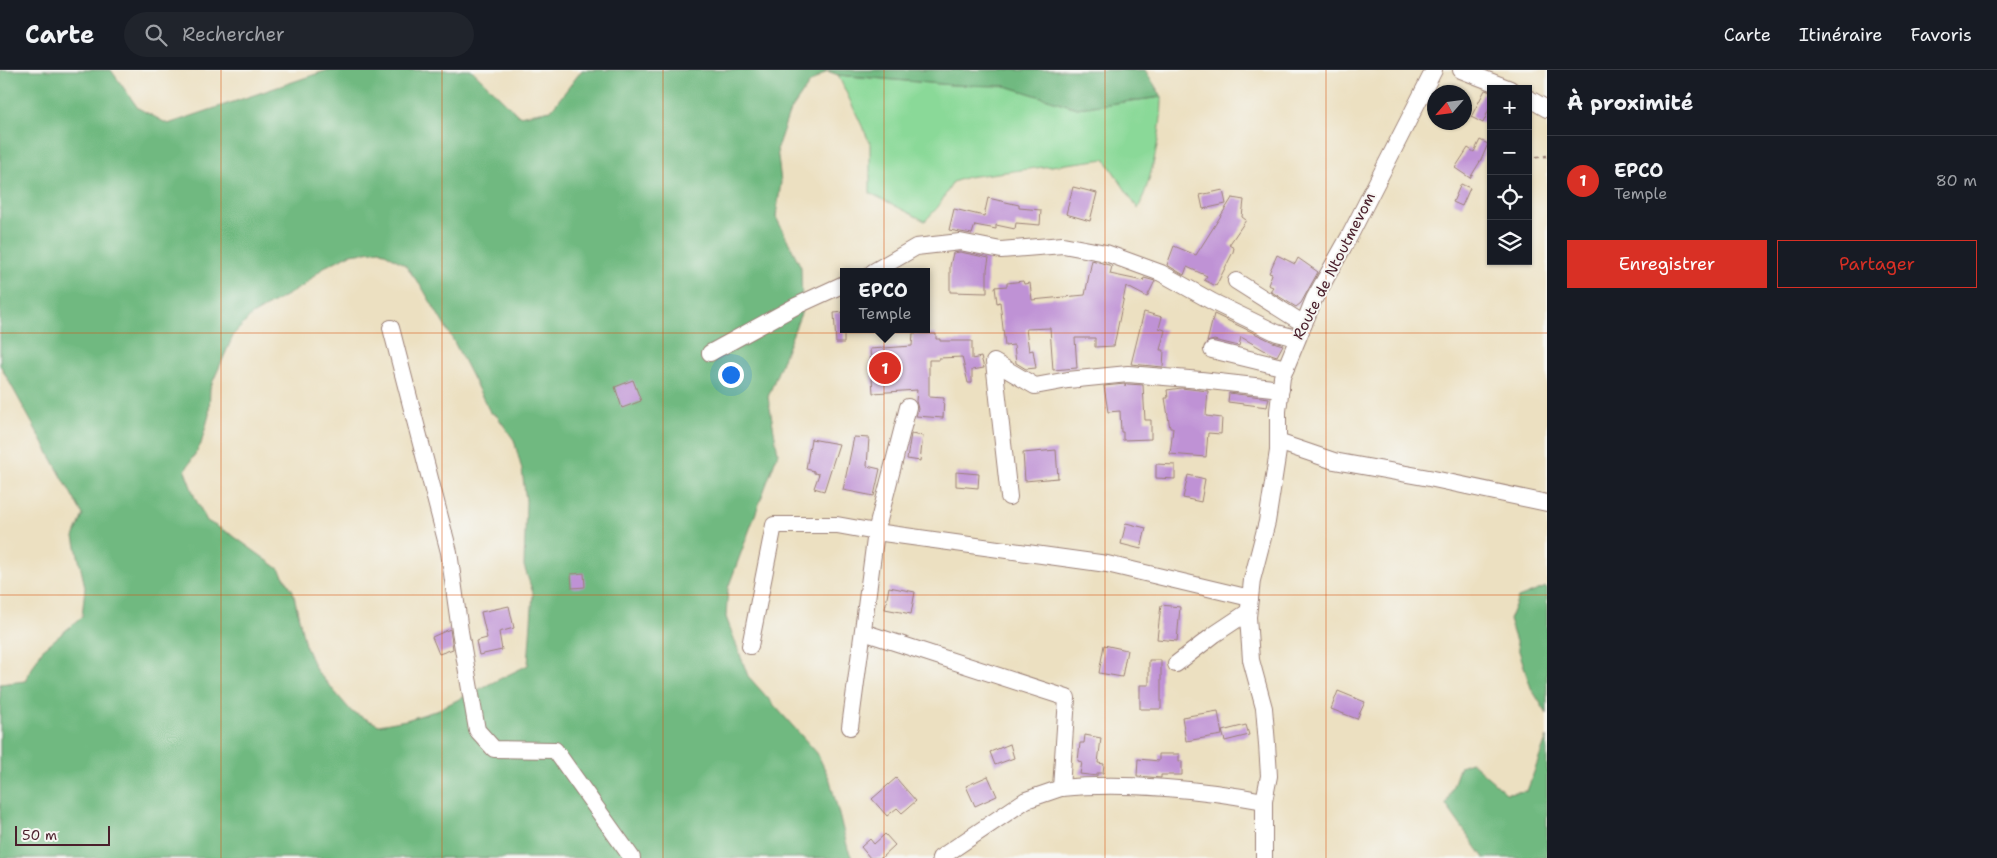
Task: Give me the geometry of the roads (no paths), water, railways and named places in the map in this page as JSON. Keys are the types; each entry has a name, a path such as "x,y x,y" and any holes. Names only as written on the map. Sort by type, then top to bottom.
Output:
{"street":[{"name":"Route de Ntoutmevom","path":"1264,858 1264,801 1269,776 1264,708 1251,660 1249,605 1252,580 1267,522 1278,442 1278,411 1281,389 1286,368 1314,299 1349,237 1434,70"},
{"path":"1461,70 1500,85"},
{"path":"1532,101 1547,110"},
{"path":"879,268 916,247 960,242 1001,250 1063,245 1106,253 1161,273 1213,302 1277,333 1300,331"},
{"path":"1236,281 1300,331"},
{"path":"710,353 796,306 840,286"},
{"path":"391,328 449,552 460,631 478,730 494,749 555,750 632,858"},
{"path":"1212,350 1286,368"},
{"path":"1009,497 994,362 1035,386 1068,380 1128,374 1281,389"},
{"path":"850,727 876,532 908,407"},
{"path":"1278,442 1334,461 1429,478 1547,503"},
{"path":"750,646 774,525 837,525 1108,564 1249,605"},
{"path":"1176,664 1249,605"},
{"path":"863,632 1067,698 1061,788"},
{"path":"940,858 1026,800 1061,788 1091,785 1127,786 1220,793 1264,801"}],"place":[{"name":"EPCO","path":"885,368"}]}
